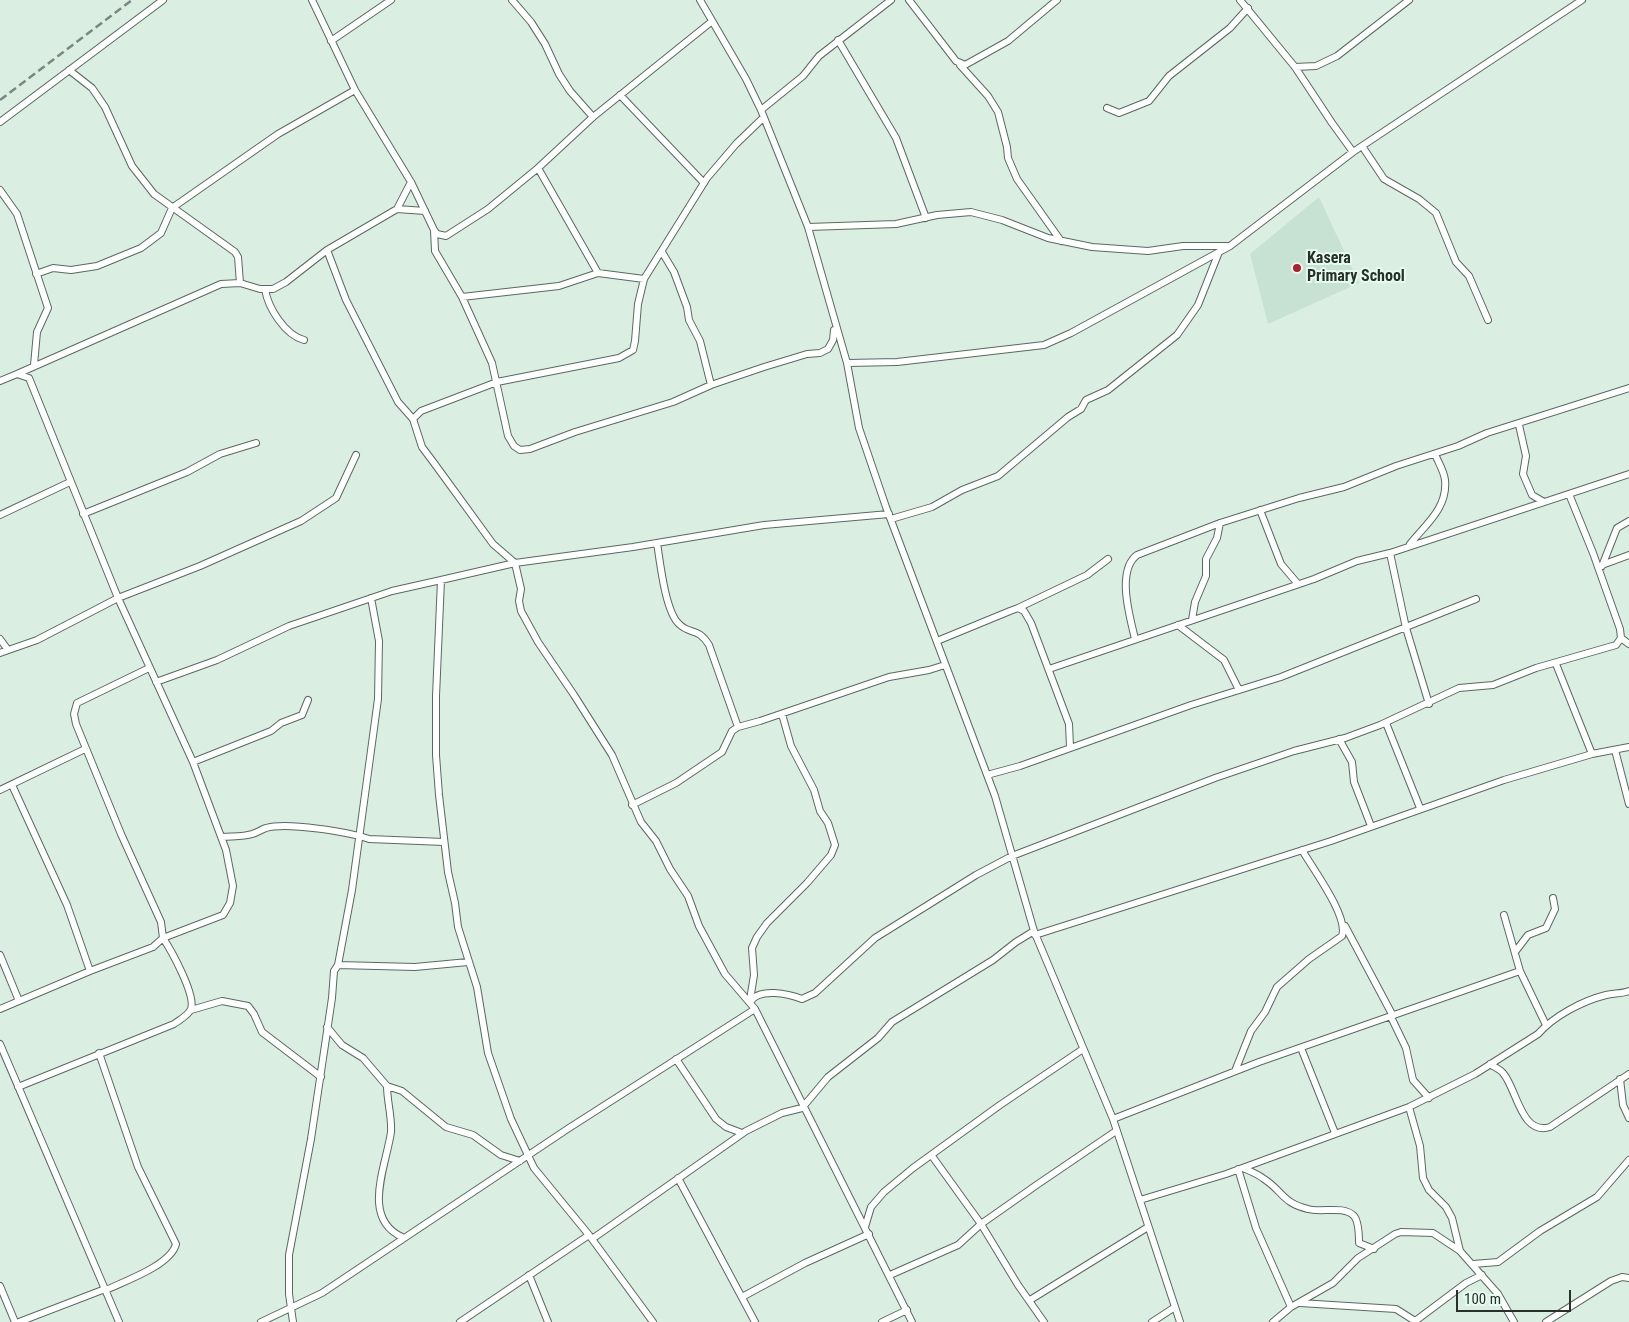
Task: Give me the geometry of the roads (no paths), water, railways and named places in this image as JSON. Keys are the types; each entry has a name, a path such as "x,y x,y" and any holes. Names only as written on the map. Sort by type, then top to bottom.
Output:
{"street":[{"path":"0,122 163,0"},
{"path":"312,0 355,90 411,182 425,210 434,230 435,251 462,297 492,363 508,436 514,446 520,450 530,449 575,432 673,402 711,385 781,361 828,349 833,340 834,324"},
{"path":"332,41 391,0"},
{"path":"512,0 531,22 545,44 562,80 593,117"},
{"path":"700,0 746,79 761,110 808,227 834,324 847,363 859,428 987,775 1034,933 1113,1119 1180,1322"},
{"path":"761,110 803,76 819,56 891,0"},
{"path":"909,0 960,65 988,96 998,112 1008,158 1017,179 1061,240"},
{"path":"960,65 969,63 1008,41 1057,0"},
{"path":"1295,67 1316,66 1337,56 1409,0"},
{"path":"847,363 897,362 1044,345 1079,328 1230,246 1353,152 1582,0"},
{"path":"1107,108 1119,113 1144,104 1169,76 1230,28 1245,3 1295,67 1332,124 1353,152"},
{"path":"434,230 441,236 452,234 488,209 538,168 593,117 712,22"},
{"path":"838,40 896,138 926,218"},
{"path":"69,70 92,88 105,107 132,166 154,194 235,252 238,257 240,283"},
{"path":"36,274 53,268 71,270 97,266 141,248 161,233 172,208 278,134 355,90"},
{"path":"620,95 704,183"},
{"path":"413,419 421,411 497,382 619,358 632,350 636,341 638,304 644,280 704,183 736,144 764,118"},
{"path":"1362,146 1384,179 1419,199 1436,213 1456,262 1469,276 1488,320"},
{"path":"538,168 598,273"},
{"path":"0,381 221,284 240,283 273,289 286,282 327,250 396,209 411,182"},
{"path":"0,190 16,214 48,308 37,332 34,365"},
{"path":"396,209 425,210"},
{"path":"808,227 896,224 962,212 980,213 1033,234 1092,247 1148,251 1183,246 1230,246"},
{"path":"327,250 346,300 398,402 413,419 422,446 493,544 515,563 521,589 519,601 521,611 538,642 612,755 632,805 641,822 656,841 670,870 688,896 699,926 725,974 755,1009 802,1108 890,1275 912,1322"},
{"path":"662,252 674,272 687,307 689,320 700,341 711,385"},
{"path":"156,682 210,663 289,626 371,598 515,563 564,558 764,525 890,516 932,507 962,490 998,476 1063,420 1081,409 1086,400 1108,390 1177,335 1198,305 1218,252"},
{"path":"462,297 559,286 598,273 644,280"},
{"path":"265,289 267,300 284,326 294,337 304,340"},
{"path":"0,1009 90,970 153,947 163,938 223,914 230,903 233,886 222,837 193,762 118,598 29,378 17,374"},
{"path":"1135,639 1126,594 1130,560 1146,551 1192,536 1220,523 1344,487 1487,433 1629,388"},
{"path":"1519,424 1526,456 1523,474 1532,495 1544,502"},
{"path":"83,514 187,472 220,454 256,443"},
{"path":"0,653 37,640 118,598 200,566 301,521 327,506 340,493 356,454"},
{"path":"1409,545 1436,515 1442,502 1445,478 1435,454"},
{"path":"1049,669 1298,584 1356,561 1390,553 1409,545 1629,474"},
{"path":"0,515 70,482"},
{"path":"1569,494 1600,567 1621,638 1629,644"},
{"path":"1260,510 1281,564 1298,584"},
{"path":"1600,567 1617,528 1629,521"},
{"path":"1192,620 1195,602 1206,576 1206,559 1217,538 1220,523"},
{"path":"658,542 662,577 674,619 681,626 703,635 709,645 738,727"},
{"path":"1390,553 1406,628 1429,704"},
{"path":"1600,567 1629,555"},
{"path":"937,642 1018,608 1087,575 1108,559"},
{"path":"441,580 436,755 444,842 458,927 477,988 488,1053 500,1090 534,1168 591,1237 653,1322"},
{"path":"293,1322 290,1308 289,1255 310,1149 334,971 338,965 352,890 378,699 379,641 371,598"},
{"path":"987,775 1020,766 1070,746 1116,734 1280,677 1476,599"},
{"path":"1018,608 1024,611 1031,623 1049,669 1069,724 1070,746"},
{"path":"1178,625 1224,660 1239,690"},
{"path":"0,638 8,650"},
{"path":"750,1002 753,997 759,995 790,994 802,999 810,996 876,938 976,875 1012,856 1215,778 1294,751 1339,740 1386,723 1459,688 1493,684 1536,668 1556,664 1616,645 1621,638"},
{"path":"632,805 676,783 722,752 732,731 738,727 889,677 929,670 945,664"},
{"path":"1556,664 1592,754"},
{"path":"149,668 77,703 74,714 85,749 161,922 163,938 173,952 192,1000 191,1010"},
{"path":"193,762 271,731 281,723 302,715 308,700"},
{"path":"750,1002 754,975 752,948 757,936 831,855 835,845 828,823 820,811 814,790 791,746 782,714"},
{"path":"1386,723 1420,808"},
{"path":"1339,740 1352,762 1354,782 1371,826"},
{"path":"460,1322 529,1275 591,1237 742,1133 782,1113 802,1108 828,1077 878,1038 892,1022 993,960 1016,942 1034,933 1302,850 1504,780 1592,754 1629,747"},
{"path":"0,790 85,749"},
{"path":"1616,750 1629,804"},
{"path":"12,785 66,906 90,970"},
{"path":"222,837 253,834 266,828 280,826 358,835 369,839 444,842"},
{"path":"1302,850 1336,907 1392,1016 1406,1048 1413,1080 1429,1098"},
{"path":"1515,952 1528,935 1546,928 1554,909 1553,898"},
{"path":"1504,915 1520,971 1546,1025"},
{"path":"1235,1071 1250,1031 1265,1012 1277,987 1309,959 1342,936 1344,925"},
{"path":"0,955 19,1001"},
{"path":"338,965 415,967 468,962"},
{"path":"1113,1119 1235,1071 1520,971"},
{"path":"1140,1200 1241,1168 1409,1108 1490,1064 1538,1034 1546,1025 1566,1011 1605,995 1629,991"},
{"path":"18,1087 174,1024 191,1010 222,1001 248,1006 262,1032 320,1077"},
{"path":"260,1322 322,1293 382,1254 402,1237 755,1009"},
{"path":"327,1028 342,1045 362,1058 387,1086 402,1091 446,1127 473,1134 501,1155 520,1161"},
{"path":"0,1044 119,1322"},
{"path":"1301,1048 1335,1133"},
{"path":"867,1231 871,1206 884,1192 1000,1104 1083,1049"},
{"path":"19,1322 106,1290 158,1265 174,1253 176,1244 138,1167 99,1053"},
{"path":"676,1059 716,1120 726,1127 742,1133"},
{"path":"1490,1064 1504,1073 1528,1121 1534,1127 1543,1129 1550,1127 1629,1074"},
{"path":"1620,1079 1623,1105 1629,1118"},
{"path":"387,1086 391,1131 378,1208 383,1223 391,1232 402,1237"},
{"path":"1409,1108 1420,1146 1423,1178 1429,1190 1449,1212 1457,1232 1460,1251"},
{"path":"890,1275 958,1245 981,1224 1116,1131"},
{"path":"932,1156 981,1224 1018,1285 1044,1322"},
{"path":"1473,1264 1487,1265 1498,1262 1540,1231 1597,1197 1629,1160"},
{"path":"1241,1168 1263,1178 1286,1200 1293,1204 1317,1211 1348,1212 1354,1216 1358,1225 1360,1243 1374,1248"},
{"path":"1241,1168 1256,1228 1291,1308"},
{"path":"678,1178 755,1322"},
{"path":"1030,1300 1148,1226"},
{"path":"742,1297 867,1231"},
{"path":"1273,1322 1299,1302 1333,1283 1358,1258 1401,1232 1427,1232 1449,1241 1473,1264 1498,1294 1514,1322"},
{"path":"529,1275 548,1322"},
{"path":"1299,1302 1396,1309 1415,1322 1466,1283 1482,1276"},
{"path":"1546,1322 1611,1281 1622,1277 1629,1278"},
{"path":"0,1286 15,1322"},
{"path":"1152,1322 1175,1307"},
{"path":"882,1322 906,1310"}],"railway":[{"path":"0,100 132,0"}],"place":[{"name":"Kasera Primary School","path":"1297,268"}]}
